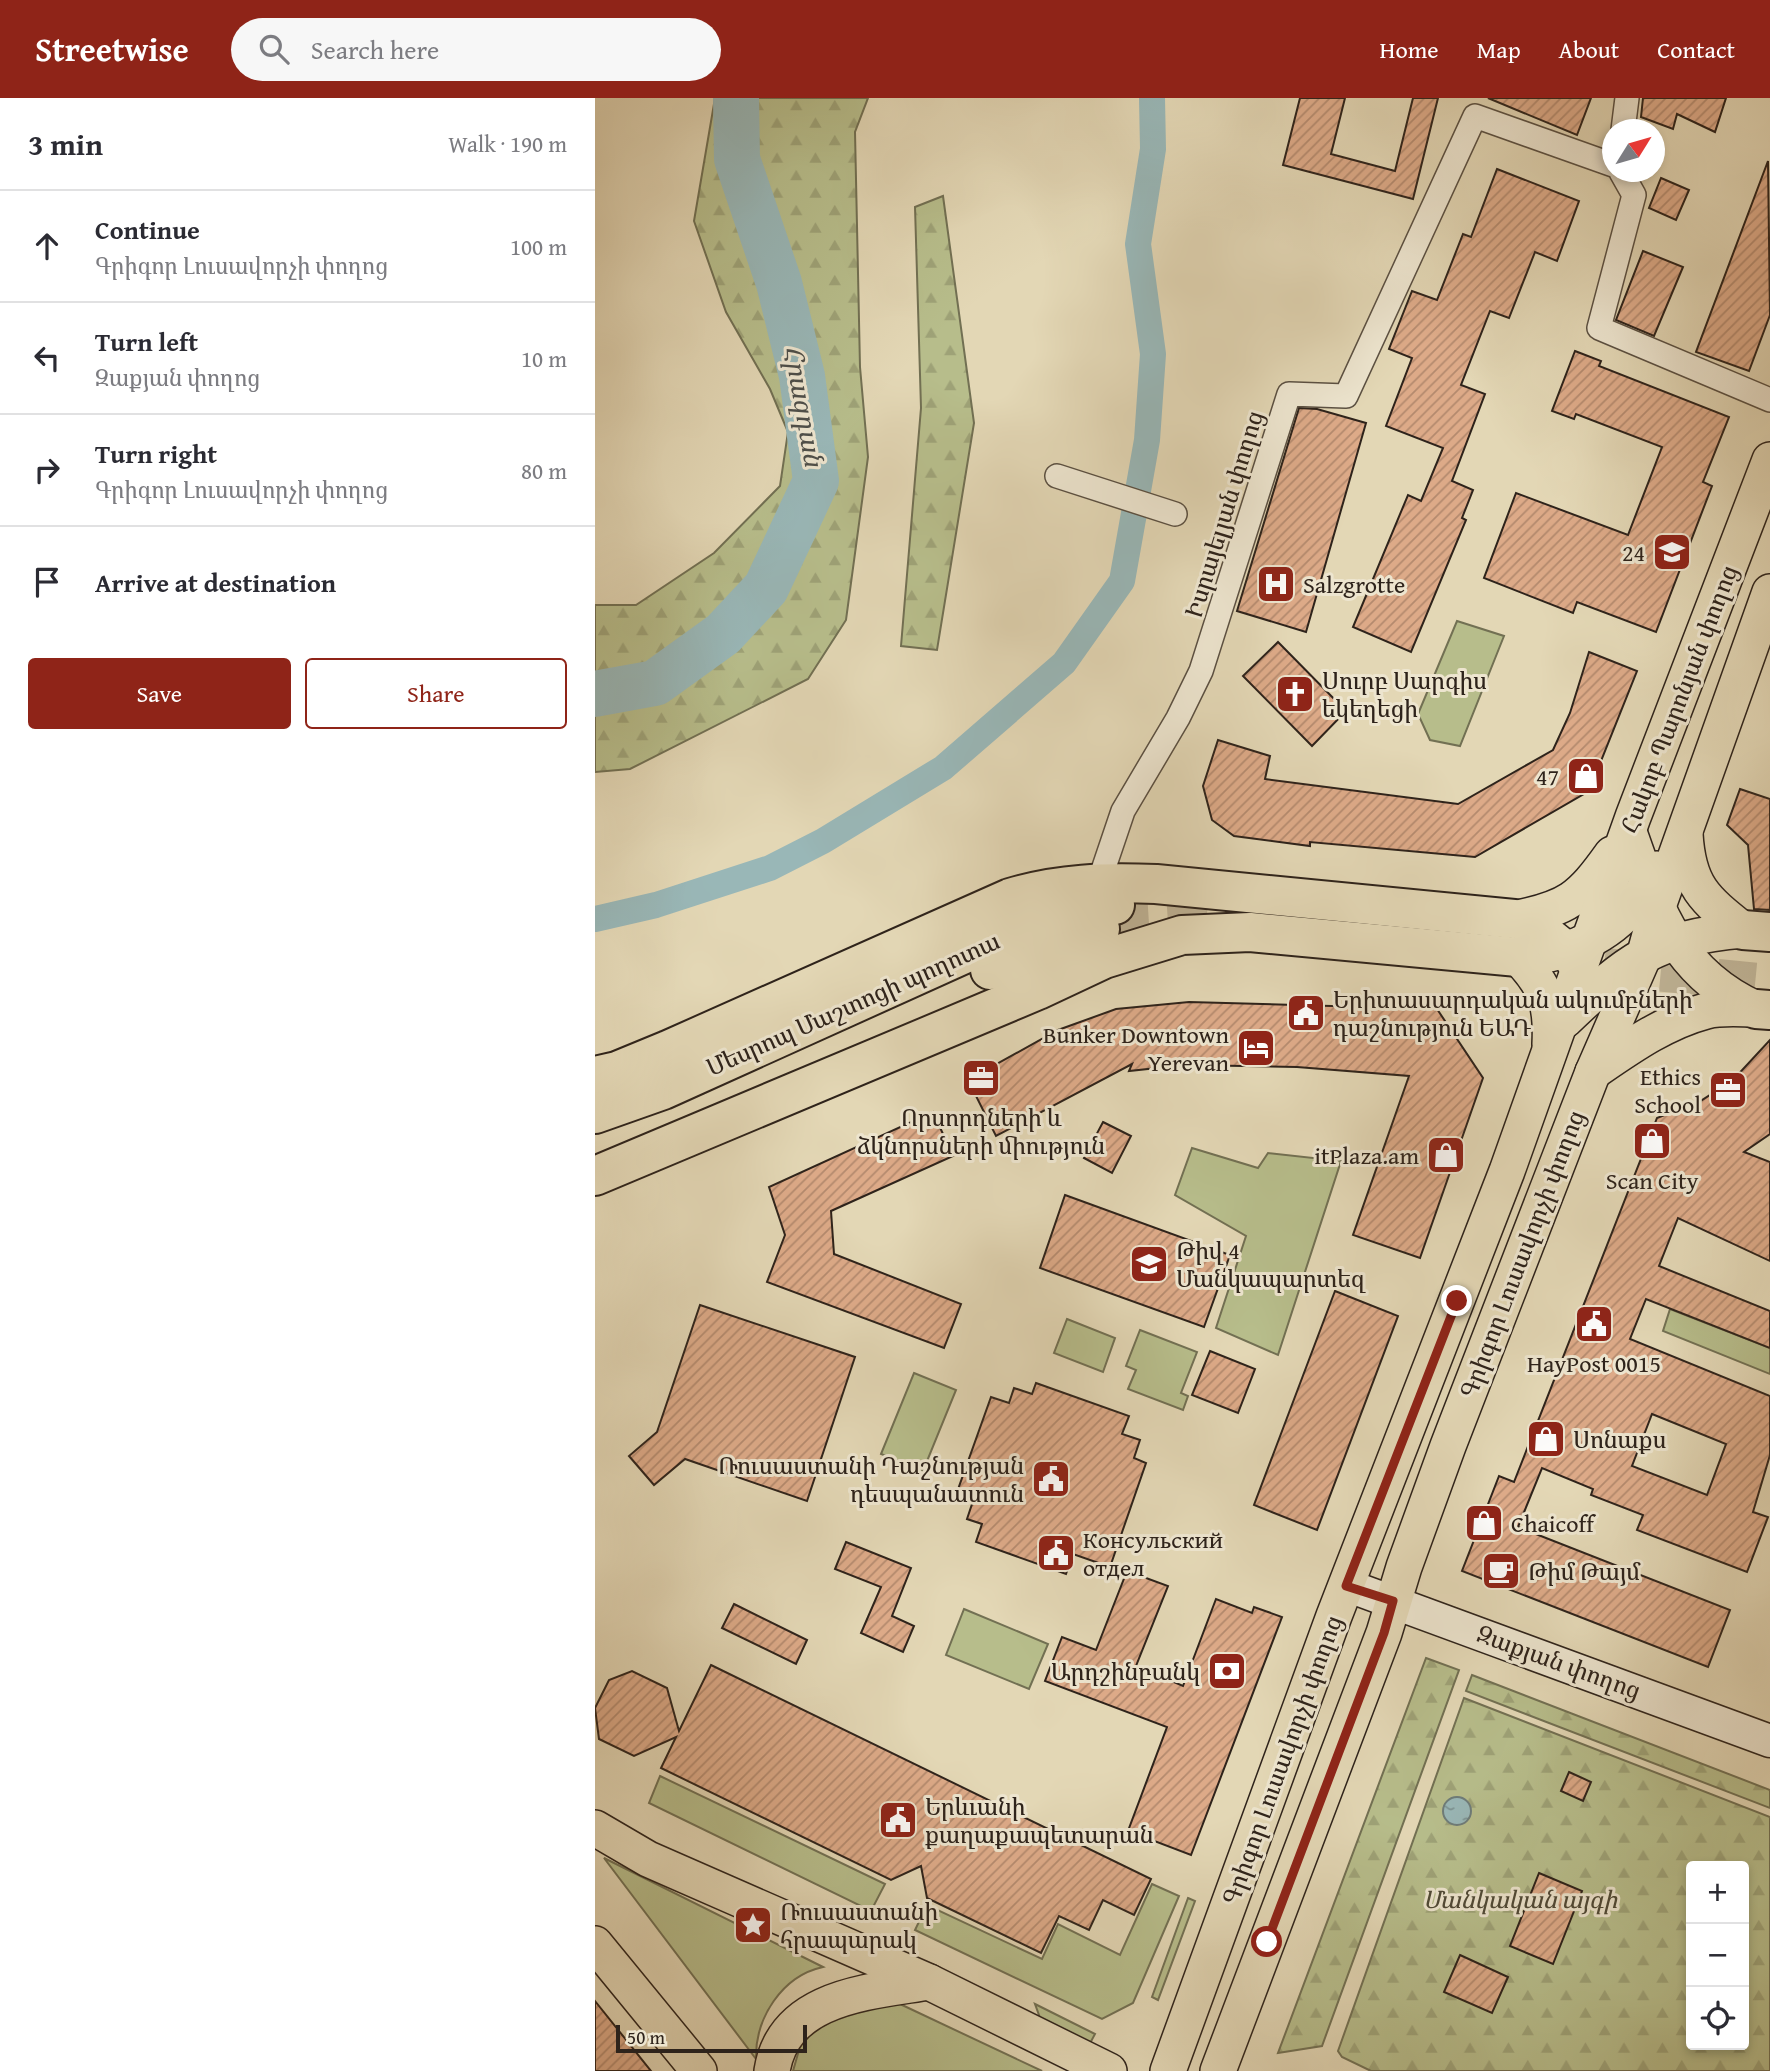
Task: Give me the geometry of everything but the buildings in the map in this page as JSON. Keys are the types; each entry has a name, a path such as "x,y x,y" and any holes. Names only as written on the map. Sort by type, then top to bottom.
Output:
{"highway":[{"path":"595,1076 617,1071 668,1050 1010,898 1049,886 1108,904 1156,884 1514,919"},
{"name":"Մեսրոպ Մաշտոցի պողոտա","path":"595,1114 675,1085 1035,922 1108,904"},
{"name":"Մեսրոպ Մաշտոցի պողոտա","path":"595,1138 673,1111 1011,961 1108,904"},
{"path":"595,1176 1038,990 1104,959 1182,935 1250,932 1518,957"}],"main road":[{"name":"Հակոբ Պարոնյան փողոց","path":"1582,964 1770,460"},
{"name":"Հակոբ Պարոնյան փողոց","path":"1659,946 1652,896 1685,831 1770,592"},
{"path":"1685,831 1686,857 1695,886 1714,906 1757,931"},
{"path":"1582,964 1632,907 1652,896 1629,832"},
{"path":"1514,919 1547,913 1571,902 1594,879 1629,832"},
{"path":"1514,919 1542,929 1582,964 1600,1017 1593,1072"},
{"path":"1518,957 1543,957 1582,964 1659,946 1757,931"},
{"path":"1659,946 1728,996 1763,1009"},
{"name":"Գրիգոր Լուսավորչի փողոց","path":"1218,2071 1380,1646 1393,1601 1448,1446 1593,1072 1659,946"},
{"path":"1518,957 1540,979 1556,1036"},
{"name":"Գրիգոր Լուսավորչի փողոց","path":"1168,2071 1346,1586 1507,1171 1582,964"},
{"path":"1593,1072 1645,1037 1681,1020 1708,1011 1763,1009"},
{"path":"598,1834 929,1982 1109,2071"},
{"path":"595,1944 699,2071"},
{"path":"772,2071 775,2057 787,2036 805,2017 822,2006 843,1997 929,1982"}],"street":[{"path":"1624,119 1627,98"},
{"name":"Իսրայելյան փողոց","path":"1108,904 1123,811 1178,718 1202,671 1289,394 1346,396 1475,116 1602,161"},
{"path":"1627,182 1634,195 1598,328 1770,400"},
{"path":"1057,476 1175,514"},
{"name":"Զաքյան փողոց","path":"1346,1586 1770,1741"}],"green space":[{"path":"715,98 868,98 855,132 860,367 868,457 846,620 808,679 630,769 595,772 595,605 636,605 714,553 780,486 788,432 770,389 726,312 694,221"},
{"path":"943,196 974,423 937,650 901,646 921,408 915,207"},
{"path":"1457,621 1504,636 1460,746 1430,740 1418,714"},
{"path":"1192,1148 1258,1168 1268,1153 1341,1161 1278,1355 1216,1328 1246,1236 1175,1195"},
{"path":"1670,1309 1770,1348 1770,1374 1663,1331"},
{"path":"1067,1319 1115,1338 1103,1372 1054,1353"},
{"path":"1140,1330 1197,1352 1181,1393 1188,1396 1183,1410 1128,1389 1136,1370 1126,1366"},
{"path":"914,1373 956,1390 923,1471 881,1454"},
{"path":"964,1609 1048,1644 1029,1689 946,1655"},
{"path":"1426,1658 1459,1670 1322,2046 1278,2053"},
{"path":"1472,1675 1770,1790 1770,1808 1466,1691"},
{"name":"Մանկական այգի","path":"1464,1698 1770,1817 1770,2071 1371,2071 1342,2057 1338,2051"},
{"path":"660,1776 885,1884 871,1911 649,1803"},
{"path":"604,1858 823,1967 795,1979 774,2001 760,2029 756,2059"},
{"path":"1152,1884 1179,1896 1133,2003 1102,2019 915,1930 927,1905 1042,1959 1058,1924 1120,1955"},
{"path":"1188,1898 1195,1901 1158,2000 1152,1997"},
{"path":"900,2004 1042,2071 793,2071 801,2043 828,2014"},
{"path":"1035,2004 1095,2034 1087,2049 1043,2026"}],"water":[{"path":"1457,1797 1467,1801 1471,1811 1467,1821 1457,1825 1447,1821 1443,1811 1447,1801"}],"waterway":[{"name":"Հրազդան","path":"595,694 655,683 723,634 766,588 816,481 802,376 779,283 737,159 736,98"},
{"path":"595,919 656,905 770,868 823,841 943,768 1064,663 1122,581 1147,440 1153,354 1138,244 1153,149 1152,98"}],"tunnel":[{"path":"1111,925 1189,920 1210,923"},
{"path":"1604,967 1770,983"}],"place":[{"name":"24","path":"1672,552"},
{"name":"Salzgrotte","path":"1276,584"},
{"name":"Սուրբ Սարգիս եկեղեցի","path":"1295,694"},
{"name":"47","path":"1586,776"},
{"name":"Երիտասարդական ակումբների դաշնություն ԵԱԴ","path":"1306,1013"},
{"name":"Bunker Downtown Yerevan","path":"1256,1048"},
{"name":"Որսորդների և ձկնորսների միություն","path":"981,1078"},
{"name":"Ethics School","path":"1728,1090"},
{"name":"Scan City","path":"1652,1141"},
{"name":"itPlaza.am","path":"1446,1155"},
{"name":"Թիվ 4 Մանկապարտեզ","path":"1149,1264"},
{"name":"HayPost 0015","path":"1594,1324"},
{"name":"Սոնաքս","path":"1546,1439"},
{"name":"Ռուսաստանի Դաշնության դեսպանատուն","path":"1051,1479"},
{"name":"Chaicoff","path":"1484,1523"},
{"name":"Консульский отдел","path":"1056,1553"},
{"name":"Թիմ Թայմ","path":"1501,1571"},
{"name":"Արդշինբանկ","path":"1227,1671"},
{"name":"Երևւանի քաղաքապետարան","path":"898,1820"},
{"name":"Ռուսաստանի հրապարակ","path":"753,1925"}],"route":[{"path":"1267,1942 1384,1633 1393,1601 1346,1586 1457,1301"}]}
